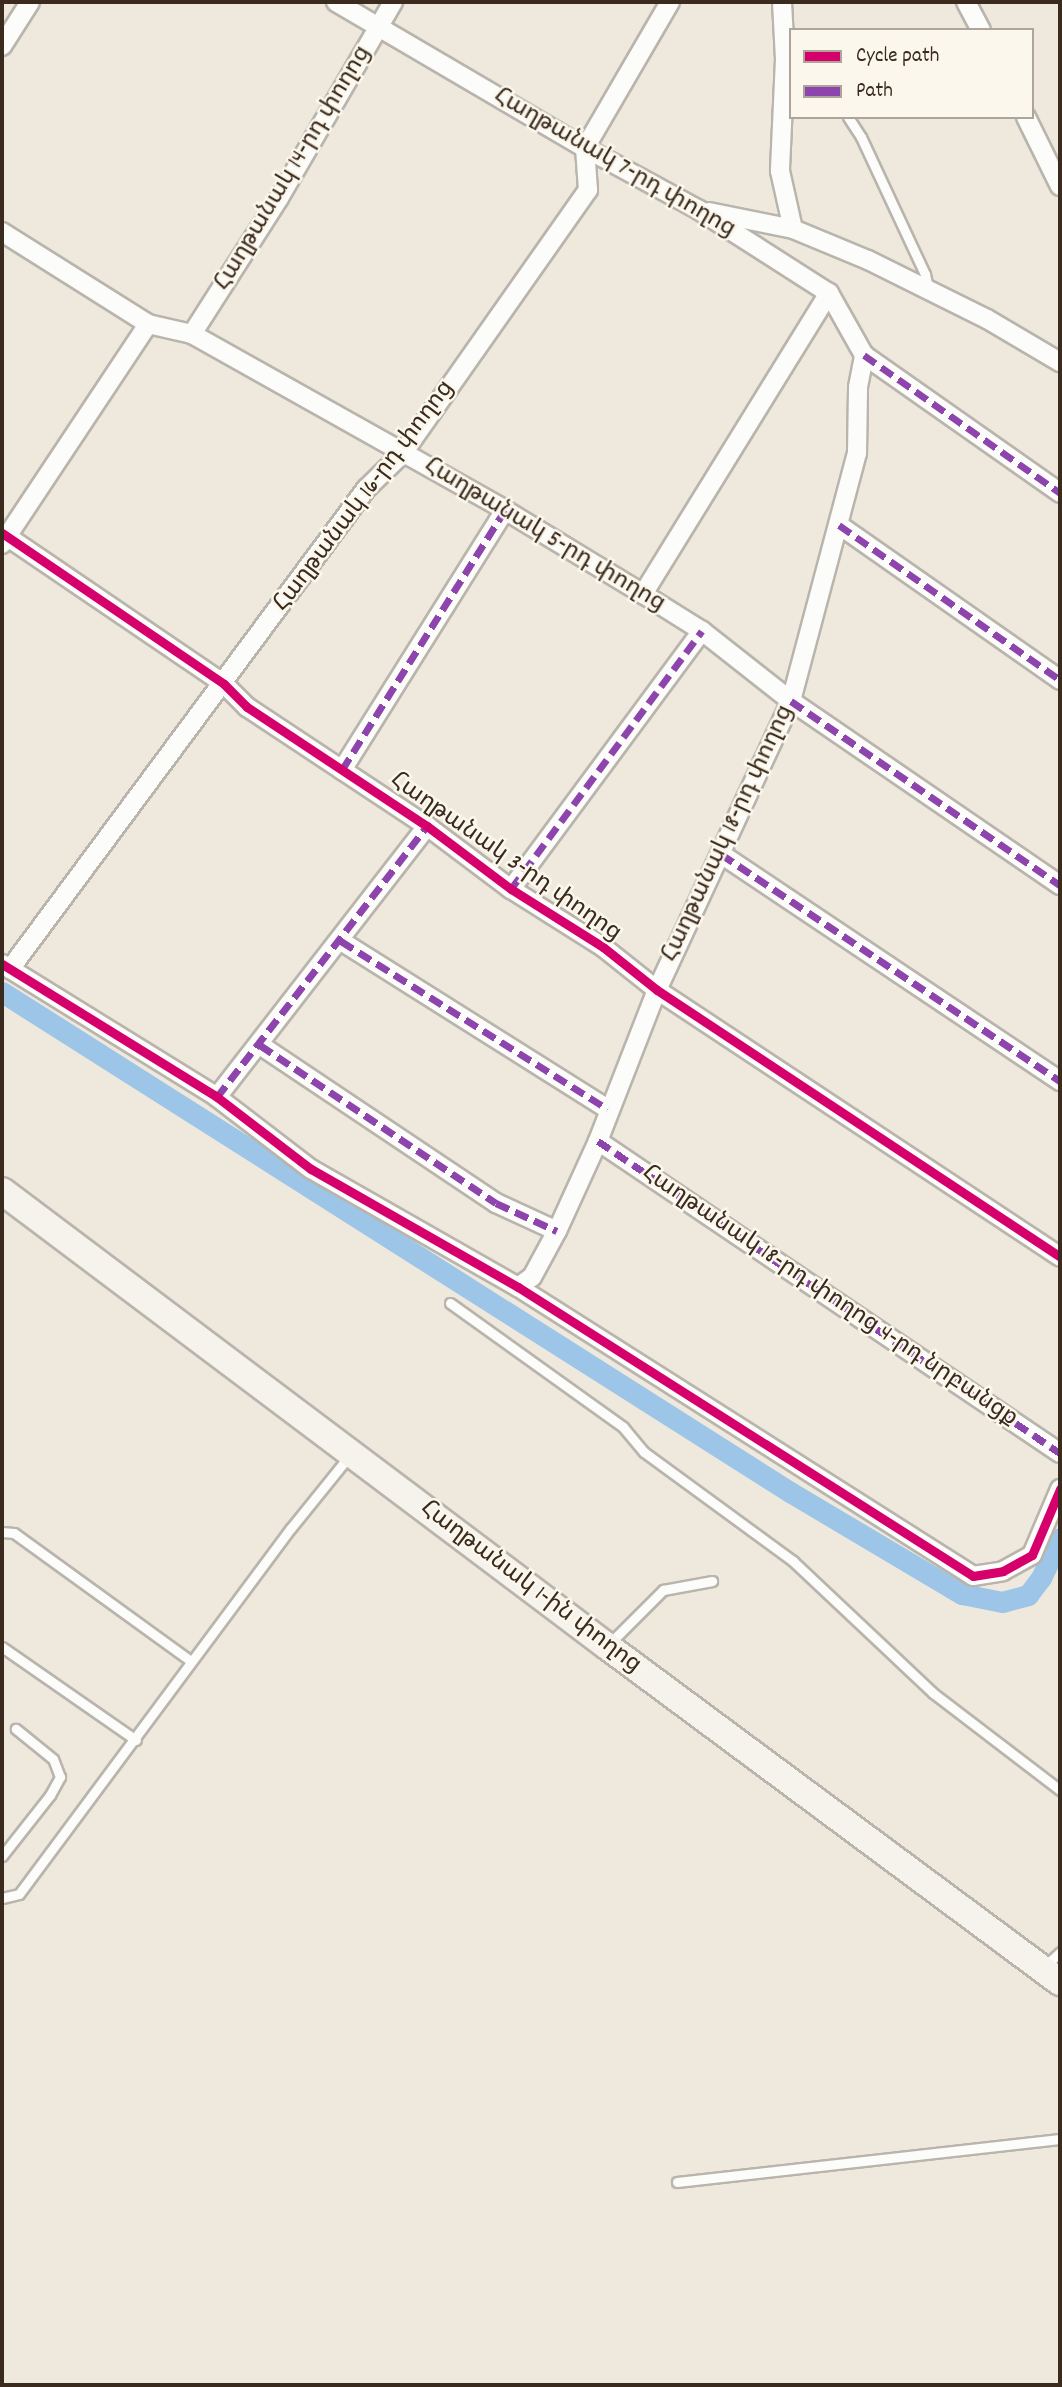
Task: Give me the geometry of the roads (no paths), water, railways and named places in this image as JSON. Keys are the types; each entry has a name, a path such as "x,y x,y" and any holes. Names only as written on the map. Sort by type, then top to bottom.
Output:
{"main road":[{"name":"Հաղթանակ 1-ին փողոց","path":"2,1191 607,1646 1054,1968"}],"street":[{"path":"2,46 30,2"},
{"name":"Հաղթանակ 7-րդ փողոց","path":"336,2 585,148 699,209 829,293 864,355"},
{"name":"Հաղթանակ 14-րդ փողոց","path":"192,334 279,198 393,2"},
{"path":"585,148 670,2"},
{"path":"782,2 788,59 780,171 793,229"},
{"path":"966,2 980,28"},
{"path":"1027,119 1060,186"},
{"name":"Հաղթանակ 16-րդ փողոց","path":"6,967 224,684 366,489 403,453 588,190 585,148"},
{"path":"699,209 793,229 868,260 987,319 1060,362"},
{"name":"Հաղթանակ 5-րդ փողոց","path":"2,232 148,324 192,334 505,510 702,631 791,701 1060,885"},
{"path":"642,594 829,293"},
{"path":"4,538 148,324"},
{"path":"864,355 1060,493"},
{"name":"Հաղթանակ 18-րդ փողոց","path":"519,1287 532,1278 558,1231 657,990 791,701 856,453 858,387 864,355"},
{"path":"342,770 505,510"},
{"path":"839,525 1060,680"},
{"name":"Հաղթանակ 3-րդ փողոց","path":"4,538 224,684 247,707 427,826 511,889 603,947 657,990 1060,1257"},
{"path":"511,889 702,631"},
{"path":"217,1097 341,941 427,826"},
{"path":"721,854 1060,1081"},
{"path":"341,941 608,1109"},
{"path":"6,967 217,1097 311,1169 519,1287 973,1576 1003,1570 1032,1555 1060,1489"},
{"path":"260,1045 496,1203 558,1231"},
{"name":"Հաղթանակ 18-րդ փողոց 4-րդ նրբանցք","path":"597,1141 1060,1453"}],"lane":[{"path":"849,119 861,137 920,263 928,290"},
{"path":"450,1303 623,1427 644,1452 793,1561 933,1693 1060,1790"},
{"path":"2,1898 19,1894 136,1740 191,1661 351,1454"},
{"path":"2,1532 15,1533 191,1661"},
{"path":"607,1646 663,1590 712,1581"},
{"path":"2,1647 136,1740"},
{"path":"2,1856 50,1795 60,1777 53,1759 16,1729"},
{"path":"677,2182 1060,2139"}],"waterway":[{"path":"2,992 790,1492 962,1594 1002,1602 1028,1595 1041,1578 1060,1538"}]}
